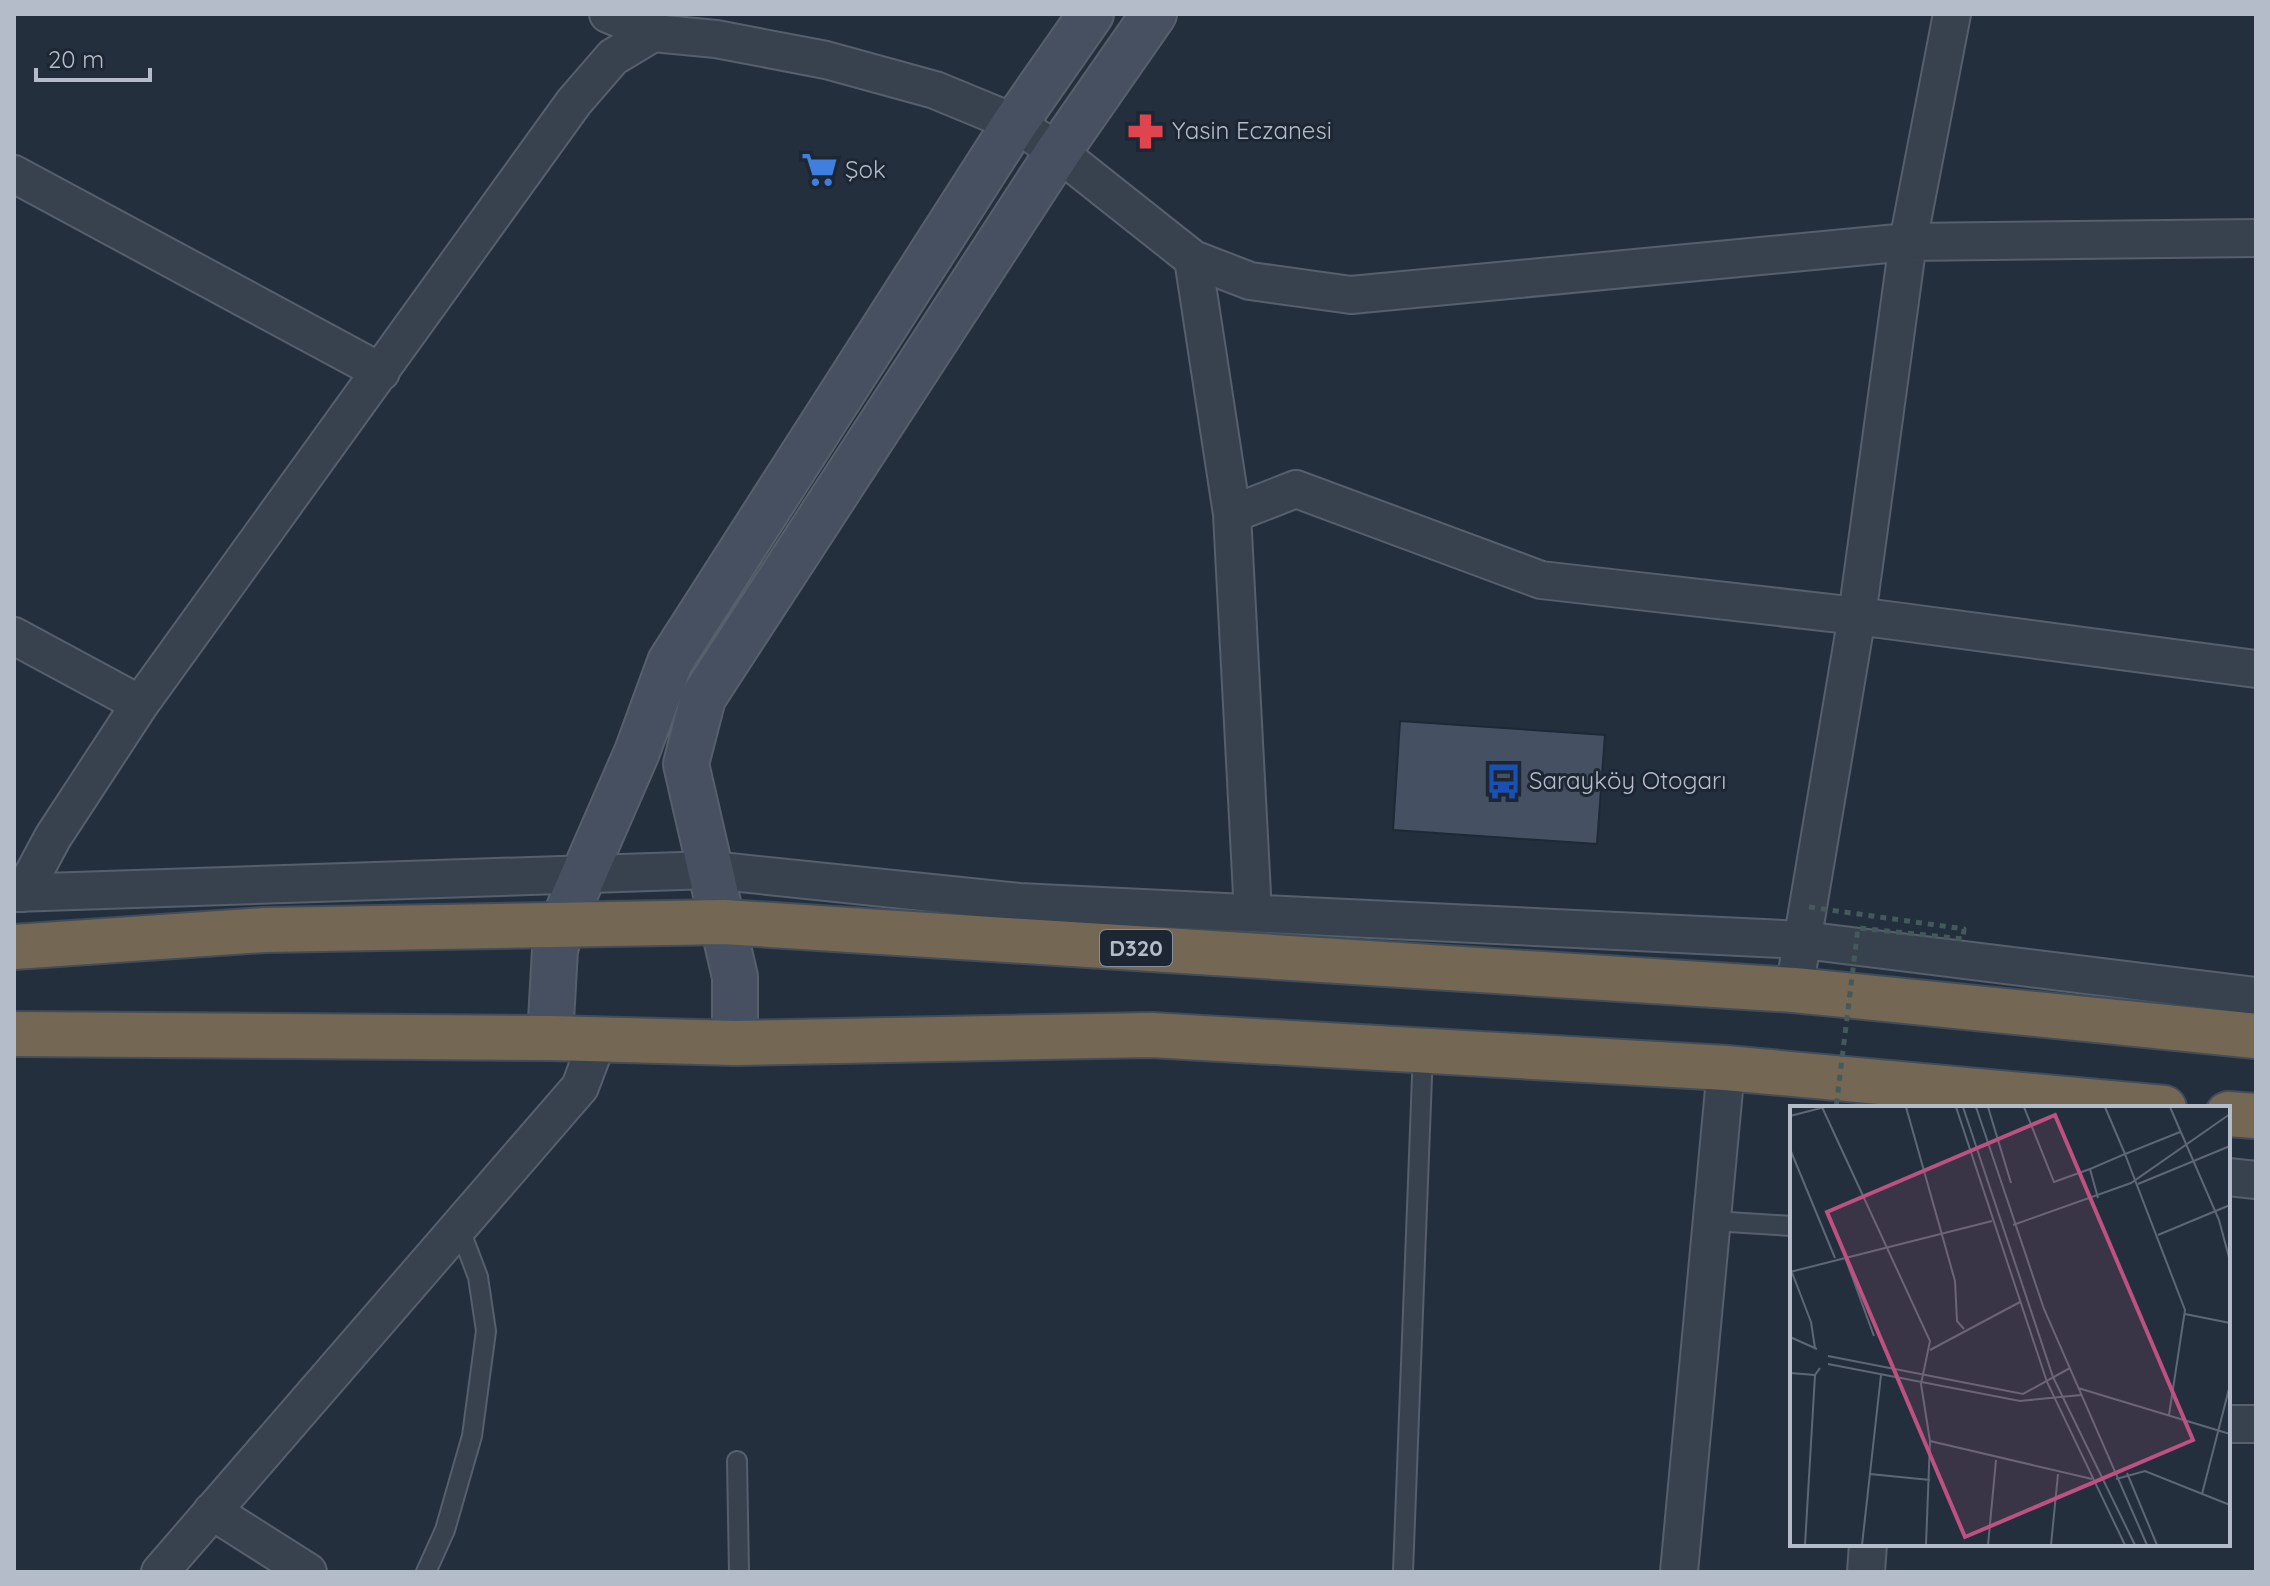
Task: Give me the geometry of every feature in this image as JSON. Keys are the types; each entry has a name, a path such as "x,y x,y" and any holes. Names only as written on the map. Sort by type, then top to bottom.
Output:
{"highway":[{"name":"D320","path":"14,947 264,930 724,922 1794,990 2256,1036"},
{"path":"14,1034 550,1038 735,1043 1151,1035 1726,1068 2142,1106"},
{"path":"2230,1114 2256,1116"}],"street":[{"path":"608,14 653,33 716,39 826,60 935,90 1015,123 1058,152 1193,259 1250,281 1351,295 1908,242 2256,238"},
{"path":"550,1038 555,950 562,924 637,752 670,662 1015,123 1091,14"},
{"path":"735,1043 735,977 686,764 703,698 1058,152 1154,14"},
{"path":"1794,990 1857,616 1908,242 1952,14"},
{"path":"18,893 140,704 574,102 613,57 653,33"},
{"path":"14,174 381,372"},
{"path":"1193,259 1232,514 1253,913"},
{"path":"1232,514 1296,489 1541,580 1857,616 2256,669"},
{"path":"14,636 140,704"},
{"path":"18,893 711,870 1019,902 1253,913 1806,924 2256,996"},
{"path":"160,1572 580,1087 598,1039"},
{"path":"1679,1572 1726,1068"},
{"path":"2230,1177 2256,1180"},
{"path":"2230,1424 2256,1424"},
{"path":"212,1511 308,1572"},
{"path":"1866,1572 1868,1546"}],"lane":[{"path":"1403,1572 1423,1051"},
{"path":"1713,1221 1790,1226"},
{"path":"426,1572 445,1530 472,1436 486,1331 478,1277 459,1227"},
{"path":"737,1461 739,1572"}],"path":[{"path":"1806,924 1964,929 1963,939 1858,928 1836,1106"}],"building":[{"path":"1400,721 1605,735 1597,844 1393,830"}],"place":[{"name":"Yasin Eczanesi","path":"1146,131"},
{"name":"Şok","path":"819,170"},
{"name":"Sarayköy Otogarı","path":"1503,781"}]}
